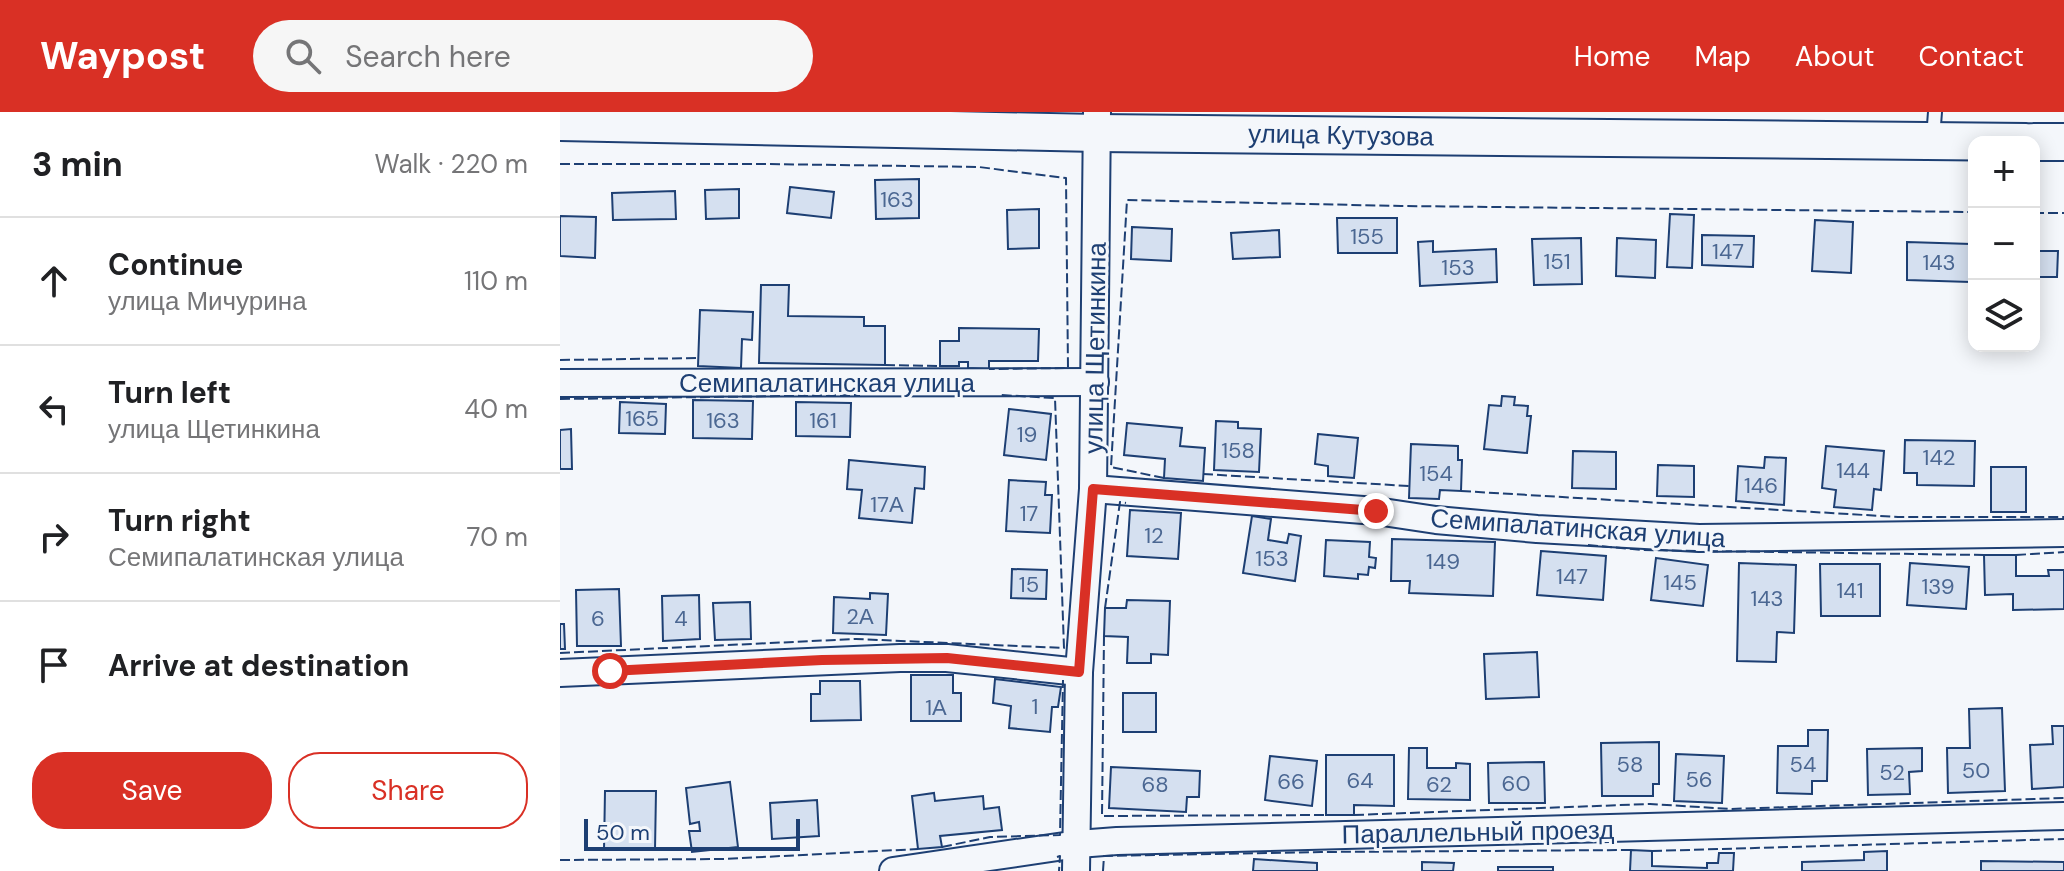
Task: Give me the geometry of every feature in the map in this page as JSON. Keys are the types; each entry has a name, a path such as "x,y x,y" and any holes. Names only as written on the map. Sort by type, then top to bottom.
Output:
{"main road":[{"name":"улица Кутузова","path":"560,122 643,118 1934,127 1989,136"},
{"path":"2040,142 2064,142"}],"street":[{"name":"улица Щетинкина","path":"1076,871 1079,672 1093,489 1097,122"},
{"name":"Семипалатинская улица","path":"560,383 1095,382"},
{"name":"Семипалатинская улица","path":"1093,489 1376,511 1522,528 1699,538 2064,533"},
{"path":"560,673 916,658 995,662 1079,672"},
{"name":"Параллельный проезд","path":"893,871 1078,844 2064,816"}],"building":[{"path":"919,179 919,218 876,219 875,180"},
{"path":"790,187 834,192 831,218 787,213"},
{"path":"739,189 739,218 706,219 705,190"},
{"path":"675,191 676,219 613,220 612,193"},
{"path":"1039,209 1039,248 1008,249 1007,210"},
{"path":"1670,214 1694,215 1692,268 1667,267"},
{"path":"560,216 596,217 595,258 560,256"},
{"path":"1337,218 1397,218 1397,253 1338,253"},
{"path":"1815,220 1853,222 1851,273 1812,271"},
{"path":"1132,227 1172,229 1171,261 1131,259"},
{"path":"1279,230 1280,257 1233,259 1231,233"},
{"path":"1702,235 1754,236 1753,267 1702,265"},
{"path":"1581,238 1582,284 1534,285 1532,239"},
{"path":"1617,238 1656,240 1655,278 1616,276"},
{"path":"1433,241 1433,252 1496,249 1497,282 1420,286 1418,242"},
{"path":"1907,242 1968,244 1968,282 1907,280"},
{"path":"2040,251 2058,251 2057,277 2040,277"},
{"path":"761,285 789,285 788,316 864,317 864,326 885,326 885,365 759,363"},
{"path":"700,310 753,312 752,340 742,339 741,368 698,366"},
{"path":"959,328 1039,329 1038,361 989,361 989,369 968,368 968,362 959,362 959,366 940,366 940,341 959,341"},
{"path":"1502,396 1515,397 1514,405 1528,406 1527,416 1531,416 1527,453 1484,449 1489,405 1501,406"},
{"path":"693,400 753,401 752,439 693,438"},
{"path":"620,402 666,404 665,434 619,433"},
{"path":"796,402 851,403 850,437 796,436"},
{"path":"1009,409 1051,414 1046,460 1004,455"},
{"path":"1216,421 1238,422 1238,428 1261,429 1259,472 1214,470"},
{"path":"1127,423 1182,428 1180,446 1205,448 1203,481 1164,478 1165,459 1124,455"},
{"path":"571,429 572,469 560,469 560,430"},
{"path":"1318,434 1358,438 1354,478 1328,476 1328,466 1315,464"},
{"path":"1905,440 1975,441 1974,486 1917,485 1917,473 1904,473"},
{"path":"1411,444 1458,446 1458,460 1462,460 1461,491 1440,490 1439,499 1409,498"},
{"path":"1826,446 1884,451 1881,490 1874,489 1872,510 1834,507 1836,490 1822,488"},
{"path":"1573,451 1616,452 1616,489 1572,488"},
{"path":"1765,457 1786,458 1784,505 1736,501 1738,466 1764,468"},
{"path":"849,460 925,467 924,489 915,488 912,523 859,518 862,490 847,489"},
{"path":"1658,465 1694,466 1694,497 1657,496"},
{"path":"1991,467 2026,467 2026,512 1991,512"},
{"path":"1009,480 1046,482 1045,495 1052,495 1050,533 1006,531"},
{"path":"1130,510 1181,513 1178,559 1127,556"},
{"path":"1252,516 1271,519 1268,540 1287,543 1289,534 1301,536 1295,581 1243,573"},
{"path":"1392,539 1495,542 1493,596 1409,593 1410,581 1391,581"},
{"path":"1326,540 1370,542 1369,557 1376,558 1375,568 1369,567 1368,575 1358,574 1358,579 1324,576"},
{"path":"1541,551 1606,556 1603,600 1537,595"},
{"path":"1984,555 2016,555 2016,576 2049,576 2048,570 2064,570 2064,609 2013,610 2013,594 1985,595"},
{"path":"1656,558 1708,565 1703,606 1651,600"},
{"path":"1739,563 1796,565 1794,633 1777,632 1776,662 1737,661"},
{"path":"1910,563 1969,567 1966,609 1907,605"},
{"path":"1820,564 1880,564 1880,616 1821,616"},
{"path":"1012,569 1047,570 1046,599 1011,598"},
{"path":"619,589 621,646 577,646 576,590"},
{"path":"870,593 888,594 886,635 833,633 834,597 870,599"},
{"path":"699,595 700,639 663,641 662,596"},
{"path":"1127,600 1170,601 1168,655 1151,654 1151,663 1127,663 1128,637 1104,636 1105,608 1126,608"},
{"path":"750,602 751,639 715,640 713,603"},
{"path":"560,624 564,624 565,649 560,649"},
{"path":"1537,652 1539,697 1486,699 1484,654"},
{"path":"911,675 953,675 953,693 961,693 961,721 911,721"},
{"path":"995,679 1061,687 1058,707 1052,707 1050,732 1009,728 1011,706 993,703"},
{"path":"820,681 860,681 861,720 811,721 811,694 820,694"},
{"path":"1123,693 1156,693 1156,732 1123,732"},
{"path":"2002,708 2005,791 1948,793 1947,748 1970,748 1969,709"},
{"path":"2052,726 2064,726 2064,787 2032,789 2030,745 2053,744"},
{"path":"1808,730 1828,730 1827,781 1812,781 1812,794 1777,793 1778,746 1808,746"},
{"path":"1659,742 1659,784 1653,784 1653,796 1602,796 1601,743"},
{"path":"1409,748 1427,748 1427,768 1456,768 1456,763 1470,764 1470,800 1408,799"},
{"path":"1922,748 1922,771 1909,772 1910,794 1868,795 1867,749"},
{"path":"1676,754 1724,756 1722,803 1674,801"},
{"path":"1326,755 1394,755 1394,806 1354,805 1354,815 1326,815"},
{"path":"1270,756 1317,761 1312,806 1265,800"},
{"path":"1544,762 1545,803 1489,803 1488,763"},
{"path":"1111,767 1200,771 1199,797 1187,797 1186,812 1109,808"},
{"path":"730,782 738,847 692,852 689,831 700,831 699,822 690,824 686,788"},
{"path":"605,791 656,791 655,850 604,850"},
{"path":"934,793 935,801 983,796 984,809 999,807 1002,830 940,836 942,847 918,849 912,796"},
{"path":"817,800 819,836 772,839 770,803"},
{"path":"1631,850 1652,851 1652,866 1707,868 1707,863 1718,863 1719,853 1734,853 1733,871 1630,871"},
{"path":"1887,851 1887,871 1802,871 1802,862 1864,860 1864,852"},
{"path":"1254,859 1317,863 1317,871 1253,871"},
{"path":"1981,861 2064,862 2064,871 1981,871"},
{"path":"1422,862 1454,863 1453,871 1422,871"},
{"path":"1498,867 1553,867 1553,871 1498,871"}],"fence":[{"path":"560,164 979,167 1066,178 1068,368 989,369"},
{"path":"1164,478 1111,467 1127,200 1968,212"},
{"path":"2040,213 2064,213"},
{"path":"560,360 698,358"},
{"path":"885,365 940,366"},
{"path":"560,399 860,395"},
{"path":"560,653 856,639 1064,648 1055,398 1000,395"},
{"path":"1203,474 1409,486"},
{"path":"1461,491 1898,517 2064,517"},
{"path":"1105,608 1120,502 1126,503"},
{"path":"1588,545 1696,551"},
{"path":"1708,551 1984,555"},
{"path":"2016,555 2064,552"},
{"path":"1104,636 1102,816 1326,815"},
{"path":"942,847 990,837 1060,835 1063,680"},
{"path":"1354,815 1650,804 1730,809 2064,798"},
{"path":"1652,851 2064,839"},
{"path":"560,860 724,859 918,849"},
{"path":"1103,871 1104,856 1631,850"},
{"path":"1057,857 1060,856 1059,871"}],"route":[{"path":"610,671 822,660 947,658 1079,672 1093,489 1376,511"}]}
